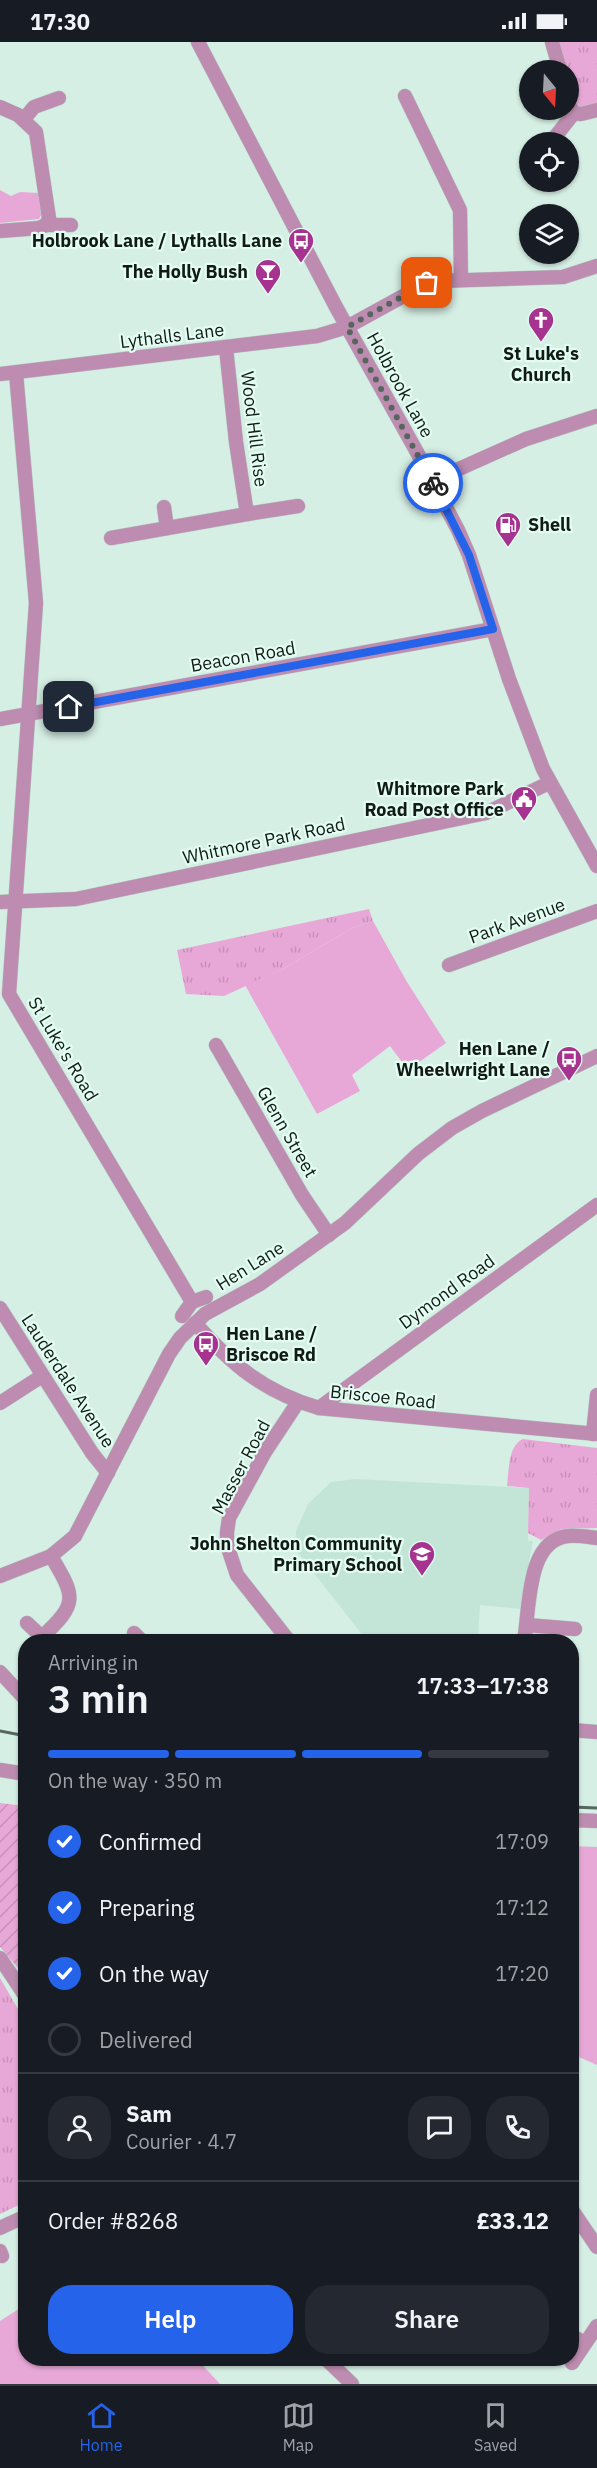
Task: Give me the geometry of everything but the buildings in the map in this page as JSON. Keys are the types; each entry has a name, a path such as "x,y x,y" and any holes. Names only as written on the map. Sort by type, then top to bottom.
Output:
{"street":[{"name":"Holbrook Lane","path":"198,42 347,327 432,481 469,555 525,723 549,783 595,857"},
{"path":"552,42 557,60"},
{"path":"405,96 460,210 461,280"},
{"path":"24,119 34,107 59,98"},
{"path":"0,107 24,119 36,132 50,218 46,225"},
{"path":"579,113 597,110"},
{"path":"0,231 39,228 46,225 71,225"},
{"name":"Lythalls Lane","path":"0,374 317,336 347,327 427,283 563,277 597,266"},
{"name":"Wood Hill Rise","path":"226,348 236,442 247,514"},
{"name":"St Luke's Road","path":"16,373 36,603 9,994 192,1302"},
{"path":"432,481 526,439 597,416"},
{"name":"Wood Hill Rise","path":"111,538 298,506"},
{"path":"164,507 167,528"},
{"name":"Beacon Road","path":"0,719 493,629"},
{"name":"Whitmore Park Road","path":"0,902 76,899 486,813 549,783"},
{"name":"Park Avenue","path":"449,965 597,911"},
{"name":"Glenn Street","path":"216,1045 302,1194 330,1235"},
{"name":"Hen Lane","path":"0,1576 51,1556 75,1536 169,1354 180,1338 205,1314 260,1284 330,1235 418,1154 452,1128 482,1111 597,1056"},
{"name":"Dymond Road","path":"319,1408 597,1204"},
{"path":"182,1316 192,1302 206,1297"},
{"name":"Lauderdale Avenue","path":"0,1308 92,1453 108,1473"},
{"name":"Briscoe Road","path":"195,1323 221,1352 260,1383 298,1402 319,1408 595,1434"},
{"path":"0,1403 42,1376"},
{"path":"595,1434 597,1395"},
{"name":"Masser Road","path":"283,1634 237,1575 227,1545 227,1532 229,1518 265,1452 298,1402"},
{"path":"525,1634 535,1566 545,1546 569,1535 597,1538"},
{"path":"48,1634 69,1608 70,1596 66,1581 51,1556"},
{"path":"27,1623 39,1634"},
{"path":"527,1625 575,1629"},
{"path":"0,1672 18,1691"},
{"path":"579,1731 597,1732"},
{"path":"3,1770 18,1773"},
{"path":"579,1820 597,1821"},
{"path":"0,1958 18,1984"},
{"path":"0,2228 18,2220"},
{"path":"579,2220 597,2247"},
{"path":"579,2352 597,2326"},
{"path":"579,2340 585,2343"},
{"path":"333,2366 352,2384"}],"shaded area":[{"name":"John Shelton Community Primary School","path":"356,1479 529,1488 528,1541 533,1541 520,1609 480,1605 478,1634 362,1634 295,1549 296,1531 308,1504 331,1482"}],"green space":[{"path":"558,42 597,42 597,105 579,109 579,60 563,60"},
{"path":"0,190 11,196 20,192 39,193 41,215 39,219 0,223"},
{"path":"369,909 373,921 352,928 283,969 224,996 186,994 177,950"},
{"path":"373,921 407,982 446,1043 408,1070 390,1046 352,1075 360,1091 317,1114 245,985 283,969 352,928"},
{"path":"523,1439 597,1448 597,1528 561,1529 541,1540 528,1533 529,1488 507,1486 514,1447"},
{"path":"0,1803 18,1805 18,1968 0,1947"},
{"path":"579,1846 597,1847 597,2065 579,2057"},
{"path":"0,1978 18,2009 18,2205 0,2214"},
{"path":"18,2309 18,2366 203,2366 220,2384 0,2384 0,2321"}],"railway":[{"path":"0,1731 18,1734"},
{"path":"579,1807 597,1808"}],"way so far":[{"path":"427,283 347,327 433,483"}],"place":[{"name":"Holbrook Lane / Lythalls Lane","path":"301,264"},
{"name":"The Holly Bush","path":"268,295"},
{"name":"St Luke's Church","path":"541,343"},
{"name":"Shell","path":"508,548"},
{"name":"Whitmore Park Road Post Office","path":"524,822"},
{"name":"Hen Lane / Wheelwright Lane","path":"569,1082"},
{"name":"Hen Lane / Briscoe Rd","path":"206,1367"},
{"name":"John Shelton Community Primary School","path":"422,1577"}],"route":[{"path":"69,707 493,629 469,555 433,483"}]}
